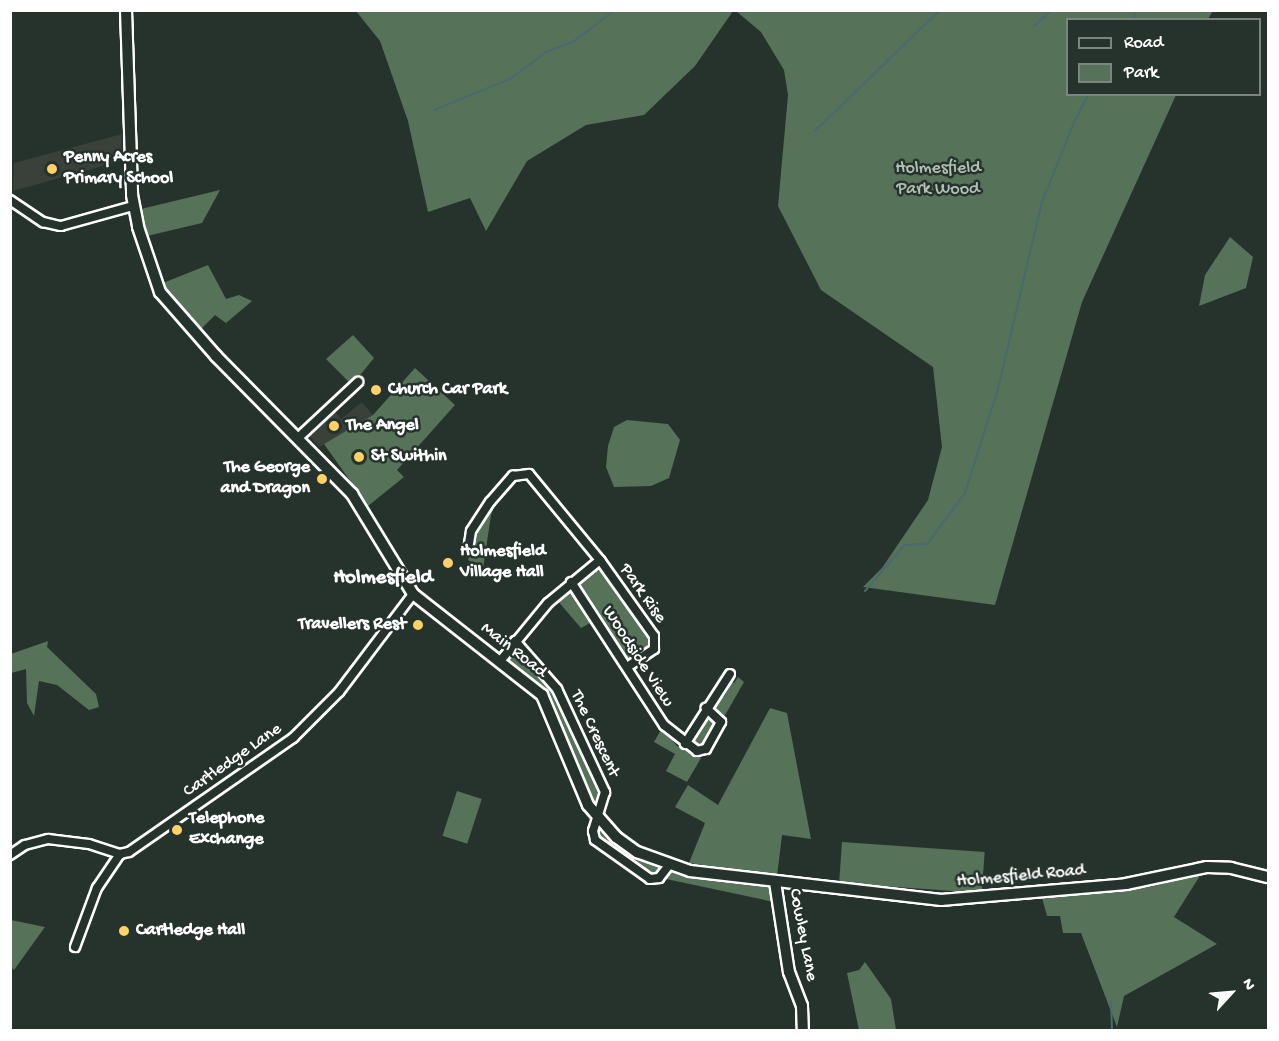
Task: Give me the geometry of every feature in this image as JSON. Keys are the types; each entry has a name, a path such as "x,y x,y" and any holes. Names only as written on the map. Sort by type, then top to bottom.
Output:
{"main road":[{"path":"126,10 133,206 154,279 168,304 352,494 413,594"},
{"name":"Main Road","path":"413,594 501,660 542,695 581,792 596,818 637,852 669,865 775,882"},
{"name":"Holmesfield Road","path":"775,882 956,900 1126,884 1207,867 1231,868 1269,878"},
{"name":"Cowley Lane","path":"775,882 789,972 802,1006 803,1030"}],"street":[{"path":"10,200 43,222 61,225 133,206"},
{"path":"299,437 358,382"},
{"name":"Park Rise","path":"468,550 471,531 490,502 513,476 525,472 600,560 655,641 654,649 627,668"},
{"path":"501,660 515,641 571,582 600,560"},
{"name":"Woodside View","path":"571,582 664,726 684,744"},
{"name":"Cartledge Lane","path":"75,947 97,888 120,854 129,852 293,738 339,692 413,594"},
{"name":"The Crescent","path":"515,641 546,673 570,715 605,792 596,818"},
{"path":"706,708 721,722 710,744 702,751 684,744 706,708 730,675"},
{"name":"Main Road","path":"596,818 595,840 629,867 655,880 669,865"},
{"path":"10,855 25,845 48,839 88,844 120,854"}],"shaded area":[{"name":"Penny Acres Primary School","path":"122,134 121,161 13,191 14,163"},
{"path":"362,402 373,415 320,447 308,435 332,408 341,419"}],"green space":[{"path":"356,11 733,11 695,66 644,115 586,125 527,161 486,231 470,198 428,212 408,121 380,41"},
{"name":"Holmesfield Park Wood","path":"736,11 1213,11 1209,18 1066,18 1066,96 1176,96 1082,302 995,605 863,587 882,568 928,500 942,447 933,367 821,290 778,206 788,95 784,70 761,32"},
{"path":"220,190 202,223 147,236 141,209"},
{"path":"1230,237 1253,257 1246,288 1199,306 1205,275"},
{"path":"208,265 226,299 239,295 252,301 226,323 215,315 200,330 170,297 163,283"},
{"path":"353,335 374,358 352,385 326,359"},
{"path":"415,368 455,405 397,470 404,477 368,506 324,444 373,415"},
{"path":"627,420 668,424 680,440 669,478 651,486 614,487 606,467 608,446 614,427"},
{"path":"497,499 491,515 483,569 468,560 472,540"},
{"path":"597,568 601,568 651,636 651,645 634,660 625,658 580,590 579,581"},
{"path":"566,592 574,594 594,621 581,628 556,599"},
{"path":"48,641 47,647 96,694 99,707 89,710 57,685 39,681 34,716 27,703 26,669 11,673 11,654"},
{"path":"519,648 555,692 602,792 596,807 572,761 550,700 535,682 507,659"},
{"path":"738,677 744,682 724,717 712,705 719,695 724,697 729,688 725,685 728,679 734,683"},
{"path":"770,708 787,713 811,839 782,835 777,876 689,863 705,823 675,807 688,785 718,805"},
{"path":"708,714 718,721 706,745 699,748 691,740"},
{"path":"662,728 677,746 701,758 687,782 666,771 675,754 654,742"},
{"path":"457,791 482,799 467,844 442,836"},
{"path":"598,827 647,860 767,885 774,902 652,876 613,852 601,839"},
{"path":"842,842 985,852 982,893 839,883"},
{"path":"1201,874 1174,917 1217,944 1124,996 1117,1027 1081,933 1063,933 1060,916 1047,916 1042,898 1150,887"},
{"path":"11,920 45,927 14,970 11,967"},
{"path":"865,962 891,999 896,1030 859,1030 847,973 859,970"}],"waterway":[{"path":"434,110 510,79 546,52 574,41 615,10"},
{"path":"815,131 940,10"},
{"path":"1034,26 1052,10"},
{"path":"1133,18 1137,10"},
{"path":"865,591 905,545 927,544 965,493 998,389 1042,202 1075,120 1088,96"},
{"path":"1111,1001 1112,1030"}],"place":[{"name":"Penny Acres Primary School","path":"52,169"},
{"name":"Church Car Park","path":"376,390"},
{"name":"The Angel","path":"334,426"},
{"name":"St Swithin","path":"359,457"},
{"name":"The George and Dragon","path":"322,479"},
{"name":"Holmesfield Village Hall","path":"448,563"},
{"name":"Travellers Rest","path":"418,625"},
{"name":"Telephone Exchange","path":"177,830"},
{"name":"Cartledge Hall","path":"124,931"}],"district":[{"name":"Holmesfield","path":"383,579"}]}
